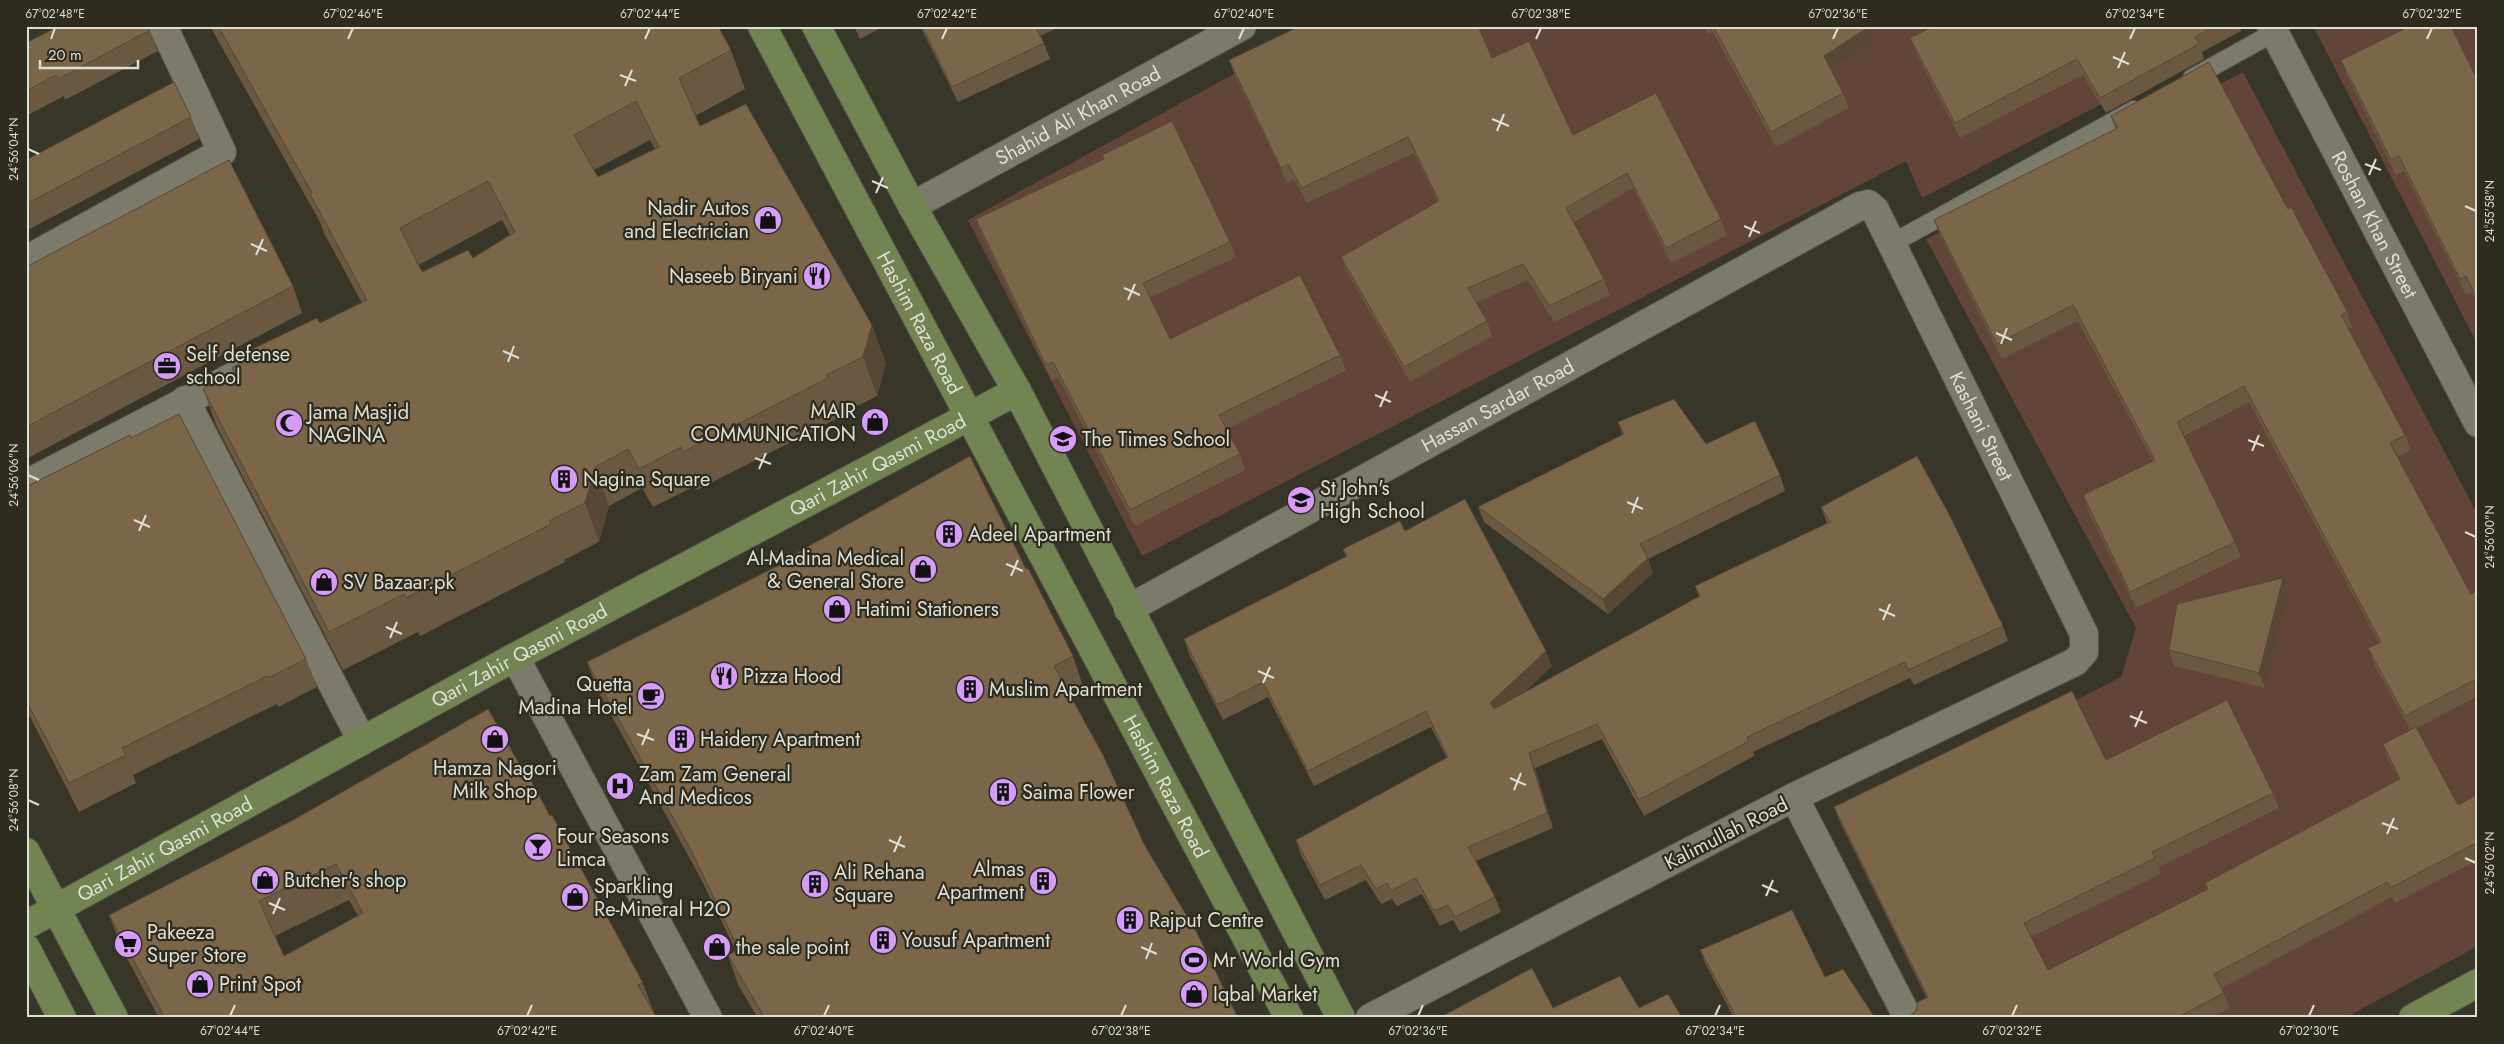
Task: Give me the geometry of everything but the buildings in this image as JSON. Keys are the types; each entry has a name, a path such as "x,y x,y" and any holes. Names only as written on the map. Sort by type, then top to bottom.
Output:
{"street":[{"path":"26,260 222,152 163,26"},
{"name":"Hashim Raza Road","path":"762,26 971,416 1289,1018"},
{"path":"816,26 912,206 1017,391 1341,1018"},
{"name":"Shahid Ali Khan Road","path":"912,206 1242,26"},
{"name":"Roshan Khan Street","path":"2272,30 2478,423"},
{"name":"Kashani Street","path":"1868,204 1875,210 2084,634 2084,652"},
{"name":"Hassan Sardar Road","path":"1128,609 1860,206 1868,204"},
{"path":"26,484 240,372"},
{"name":"Qari Zahir Qasmi Road","path":"26,925 515,657 1017,391"},
{"path":"185,400 362,741"},
{"name":"Kalimullah Road","path":"1370,1018 1794,797 2075,662 2084,652"},
{"path":"515,657 708,1018"},
{"path":"1794,797 1908,1018"},
{"path":"26,852 114,1018"},
{"path":"26,948 62,1018"},
{"path":"2412,1018 2478,983"}],"lane":[{"path":"2177,86 2272,30"},
{"path":"1891,244 2151,100"}],"shaded area":[{"path":"1321,26 2239,26 2241,31 1922,198 1906,161 1142,556 968,220"},
{"path":"2313,26 2478,26 2478,345"},
{"path":"2243,72 2478,515 2478,946 2345,1018 1936,1018 1840,822 2121,677 2136,628 1926,239"}],"place":[{"name":"Nadir Autos and Electrician","path":"768,220"},
{"name":"Naseeb Biryani","path":"817,276"},
{"name":"Self defense school","path":"167,366"},
{"name":"MAIR COMMUNICATION","path":"875,422"},
{"name":"Jama Masjid NAGINA","path":"289,423"},
{"name":"The Times School","path":"1063,439"},
{"name":"Nagina Square","path":"564,479"},
{"name":"St John's High School","path":"1301,500"},
{"name":"Adeel Apartment","path":"949,534"},
{"name":"Al-Madina Medical & General Store","path":"923,569"},
{"name":"SV Bazaar.pk","path":"324,582"},
{"name":"Hatimi Stationers","path":"837,609"},
{"name":"Pizza Hood","path":"724,676"},
{"name":"Muslim Apartment","path":"970,689"},
{"name":"Quetta Madina Hotel","path":"651,696"},
{"name":"Hamza Nagori Milk Shop","path":"495,739"},
{"name":"Haidery Apartment","path":"681,739"},
{"name":"Zam Zam General And Medicos","path":"620,786"},
{"name":"Saima Flower","path":"1003,792"},
{"name":"Four Seasons Limca","path":"538,847"},
{"name":"Butcher's shop","path":"265,880"},
{"name":"Almas Apartment","path":"1043,881"},
{"name":"Ali Rehana Square","path":"815,884"},
{"name":"Sparkling Re-Mineral H2O","path":"575,897"},
{"name":"Rajput Centre","path":"1130,920"},
{"name":"Yousuf Apartment","path":"883,940"},
{"name":"Pakeeza Super Store","path":"128,944"},
{"name":"the sale point","path":"717,947"},
{"name":"Mr World Gym","path":"1194,960"},
{"name":"Print Spot","path":"200,984"},
{"name":"Iqbal Market","path":"1194,994"}]}
